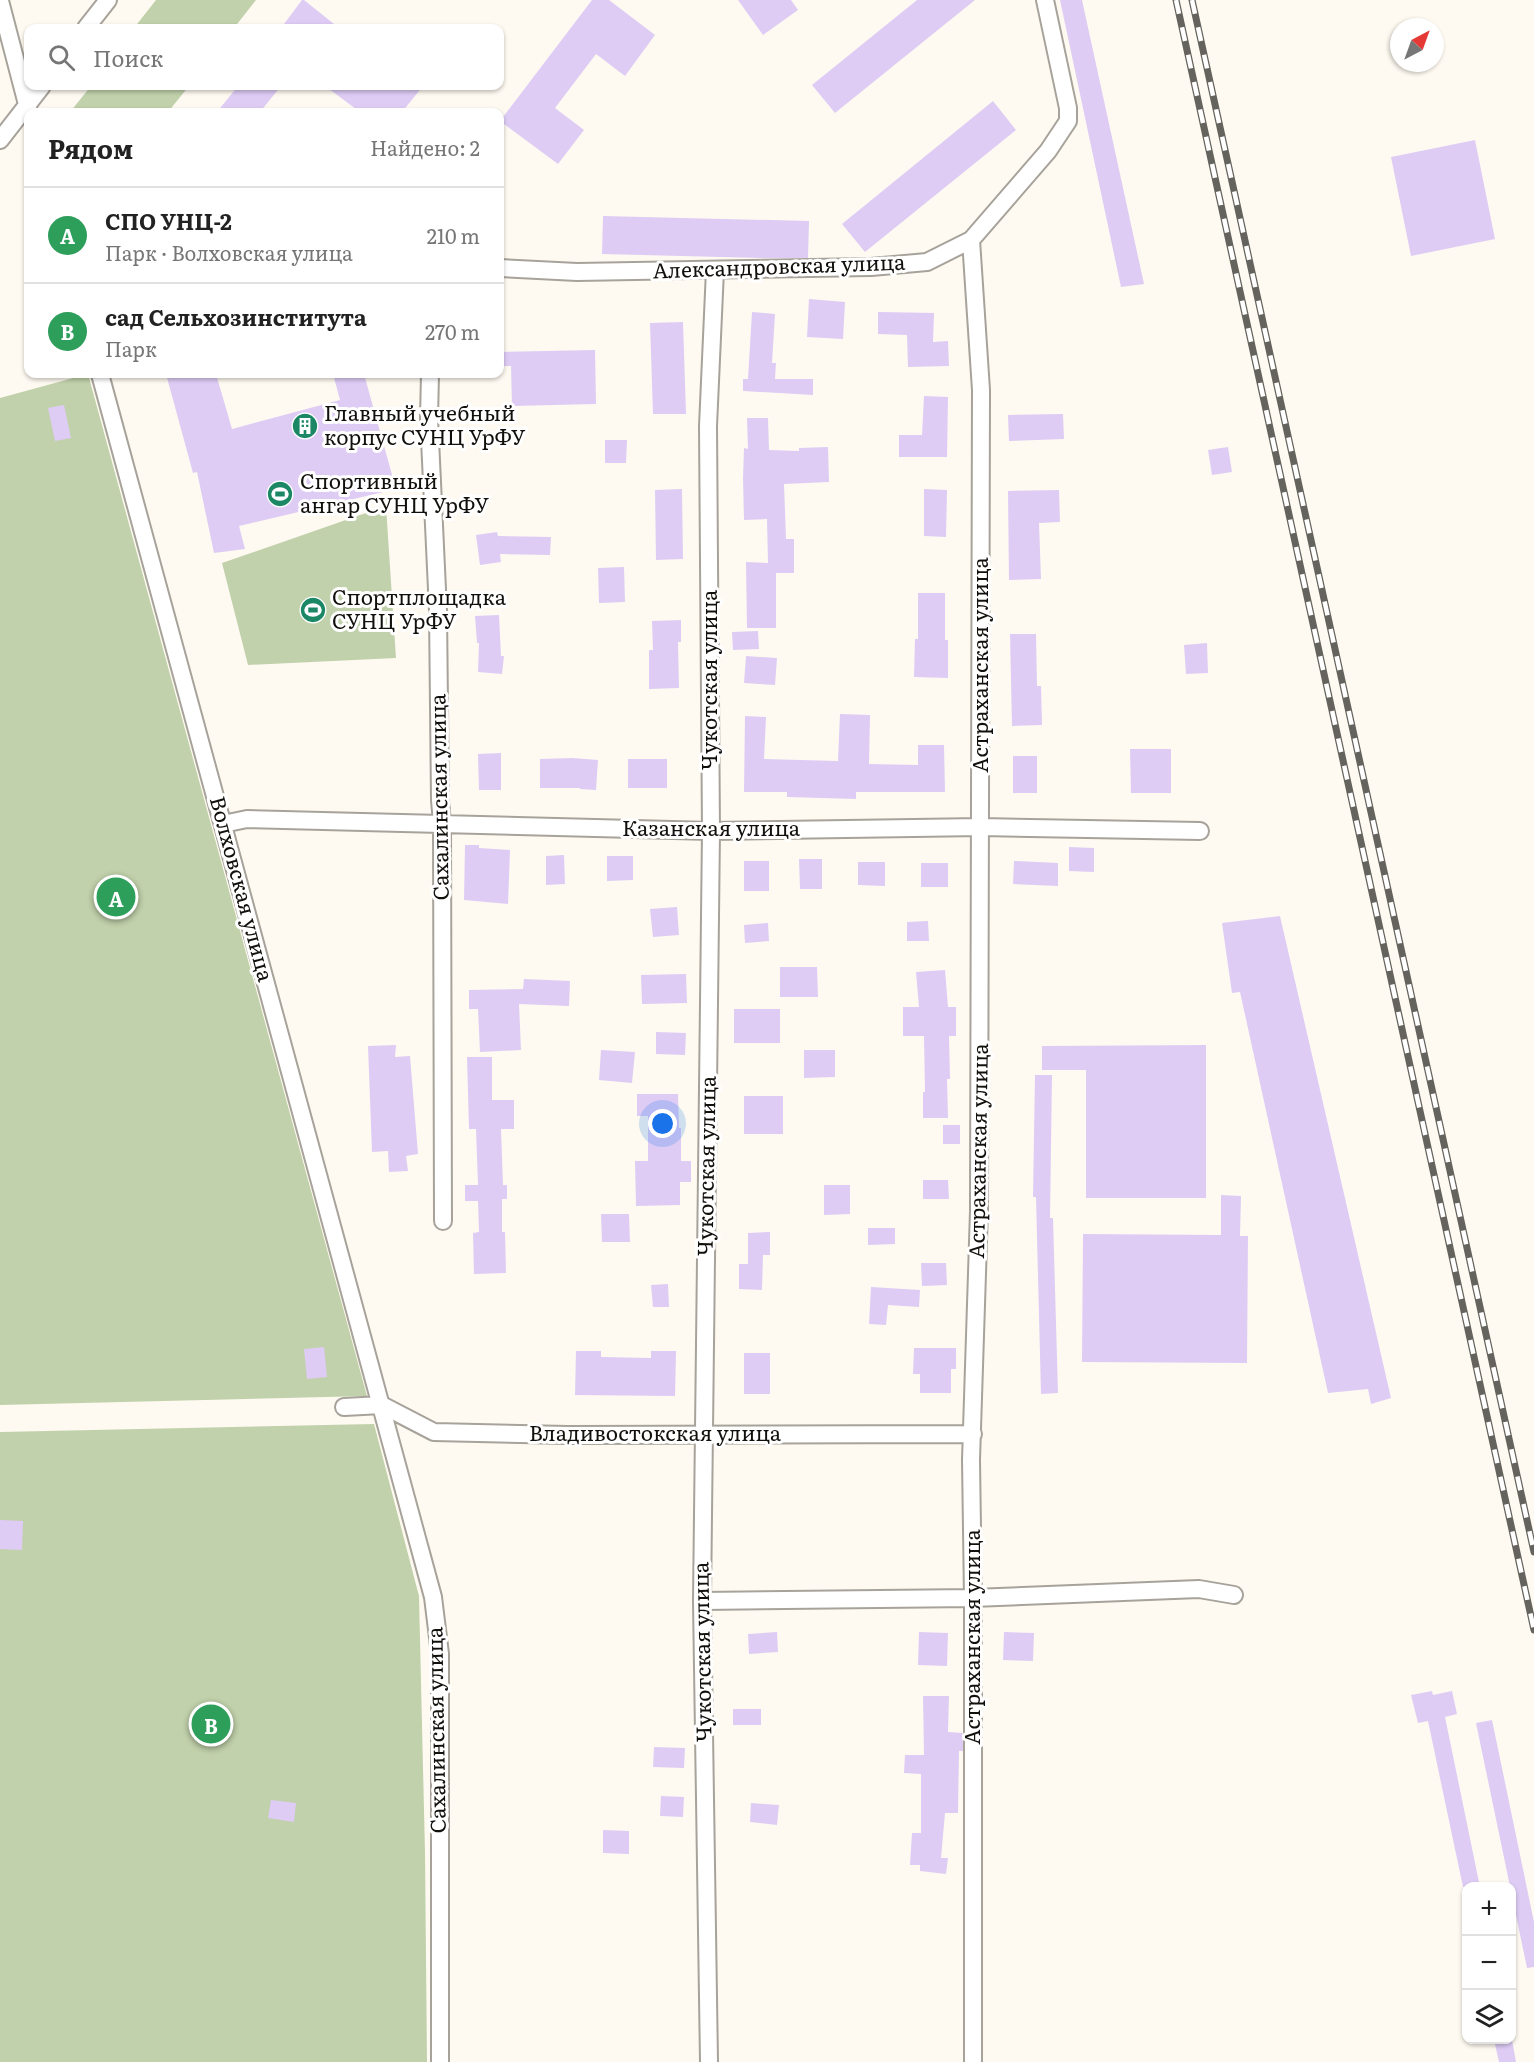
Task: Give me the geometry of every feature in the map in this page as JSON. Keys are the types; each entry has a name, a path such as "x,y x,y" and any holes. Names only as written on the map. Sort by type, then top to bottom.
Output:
{"street":[{"path":"89,24 108,0"},
{"name":"Александровская улица","path":"504,268 577,272 715,270 871,267 927,262 971,240 1048,151 1068,121 1068,108 1045,0"},
{"path":"0,1 28,108"},
{"path":"29,108 40,90"},
{"path":"0,140 24,113"},
{"name":"Астраханская улица","path":"971,240 981,390 979,1211 973,1434 973,2062"},
{"name":"Чукотская улица","path":"709,2062 702,1601 711,831 708,426 715,270"},
{"name":"Волховская улица","path":"101,378 382,1405"},
{"name":"Сахалинская улица","path":"430,378 429,418 438,611 442,823 443,1221"},
{"name":"Казанская улица","path":"223,824 247,819 711,831 981,827 1200,831"},
{"path":"344,1407 382,1405"},
{"name":"Сахалинская улица","path":"382,1405 433,1597 440,1654 440,2062"},
{"name":"Владивостокская улица","path":"382,1405 434,1432 568,1435 973,1434"},
{"path":"702,1601 973,1598 1199,1588 1234,1595"}],"green space":[{"path":"156,0 256,0 237,24 137,24"},
{"path":"88,90 186,90 171,108 73,108"},
{"path":"73,378 89,378 367,1396 0,1405 0,398"},
{"name":"Спортплощадка СУНЦ УрФУ","path":"386,506 396,658 248,665 222,563"},
{"path":"374,1424 419,1596 427,2062 0,2062 0,1432"}],"building":[{"path":"304,0 334,24 284,24"},
{"path":"592,0 609,0 655,35 625,76 596,54 555,108 584,130 558,164 504,124 504,116"},
{"path":"738,0 791,0 798,10 763,35"},
{"path":"917,0 975,0 835,113 812,85"},
{"path":"1060,0 1082,0 1144,284 1121,287"},
{"path":"235,90 278,90 263,108 220,108"},
{"path":"330,90 420,90 405,108 355,108"},
{"path":"993,101 1016,130 865,252 842,224"},
{"path":"1475,140 1495,239 1411,256 1391,157"},
{"path":"603,216 809,221 808,258 602,254"},
{"path":"809,299 845,302 843,339 807,337"},
{"path":"752,312 775,314 772,363 776,363 775,379 813,379 813,395 743,391 743,379 748,379"},
{"path":"878,312 934,313 933,342 948,341 949,366 908,367 907,335 878,334"},
{"path":"683,322 686,414 653,414 650,323"},
{"path":"595,350 596,404 512,406 511,366 504,366 504,352"},
{"path":"167,378 217,378 232,429 340,400 334,378 365,378 396,489 239,526 245,549 214,553 197,472 193,473"},
{"path":"924,396 948,397 947,457 899,457 899,435 922,435"},
{"path":"64,405 71,438 55,441 48,408"},
{"path":"1063,414 1064,439 1009,441 1008,415"},
{"path":"747,418 768,418 769,450 799,451 799,448 828,447 829,482 784,484 786,539 794,539 794,573 776,573 776,628 747,628 746,562 768,563 767,519 744,520 743,478 744,448 748,449"},
{"path":"605,440 627,440 626,463 605,463"},
{"path":"1228,447 1232,472 1212,475 1208,450"},
{"path":"682,489 683,559 656,560 655,490"},
{"path":"924,489 947,490 946,537 924,536"},
{"path":"1059,490 1060,522 1039,523 1041,579 1009,580 1008,491"},
{"path":"497,532 498,536 551,537 550,555 500,554 501,562 480,565 476,535"},
{"path":"624,567 625,602 599,603 598,568"},
{"path":"918,593 945,593 948,678 914,677 915,639 918,639"},
{"path":"499,615 501,656 504,656 502,674 478,672 479,643 477,643 475,616"},
{"path":"681,620 681,642 678,642 679,688 649,689 649,650 653,650 652,621"},
{"path":"758,631 759,649 733,650 732,632"},
{"path":"1010,634 1036,634 1037,686 1041,686 1042,725 1012,726"},
{"path":"1207,643 1208,673 1186,674 1184,645"},
{"path":"746,656 777,658 775,685 744,683"},
{"path":"840,714 870,715 869,764 918,765 918,745 944,745 945,792 856,792 856,799 787,797 787,792 744,792 745,716 766,717 764,759 838,761"},
{"path":"1130,749 1171,749 1171,793 1131,793"},
{"path":"501,753 501,790 479,790 478,754"},
{"path":"1013,756 1037,756 1037,793 1013,793"},
{"path":"540,759 598,760 596,790 540,788"},
{"path":"628,759 667,759 667,788 628,788"},
{"path":"465,845 510,850 508,904 464,900"},
{"path":"1069,847 1094,848 1094,872 1069,871"},
{"path":"564,855 565,884 546,885 546,856"},
{"path":"607,856 633,856 633,880 607,881"},
{"path":"799,859 822,859 822,889 800,889"},
{"path":"744,861 769,861 769,891 744,891"},
{"path":"1014,861 1058,863 1058,886 1013,884"},
{"path":"858,862 885,862 885,886 858,885"},
{"path":"921,863 948,863 948,887 921,887"},
{"path":"677,907 679,935 653,937 650,909"},
{"path":"1280,916 1391,1398 1371,1404 1368,1389 1328,1393 1240,992 1232,993 1222,923"},
{"path":"928,921 929,941 907,941 907,922"},
{"path":"768,923 769,941 745,943 744,925"},
{"path":"780,967 817,967 818,997 780,997"},
{"path":"945,970 948,1007 956,1007 956,1036 949,1036 948,1118 923,1118 924,1036 903,1036 903,1007 919,1007 916,972"},
{"path":"686,974 687,1003 642,1004 641,975"},
{"path":"524,979 570,981 569,1006 519,1004 521,1050 480,1052 478,1009 469,1009 469,990 523,989"},
{"path":"734,1009 780,1009 780,1043 734,1043"},
{"path":"656,1032 686,1033 685,1055 656,1054"},
{"path":"396,1045 395,1057 410,1056 418,1154 406,1156 408,1171 389,1172 388,1151 372,1152 368,1046"},
{"path":"1206,1045 1206,1198 1086,1198 1086,1070 1042,1070 1042,1046"},
{"path":"601,1050 635,1052 632,1083 599,1080"},
{"path":"804,1050 835,1050 835,1077 804,1078"},
{"path":"467,1057 492,1057 492,1100 514,1100 514,1129 501,1129 503,1185 507,1185 507,1199 502,1199 506,1273 474,1274 473,1233 479,1232 478,1201 465,1201 465,1185 478,1185 476,1129 469,1129"},
{"path":"1035,1075 1052,1075 1050,1218 1053,1218 1058,1393 1041,1394 1036,1197 1033,1197"},
{"path":"637,1094 678,1094 681,1161 691,1161 691,1182 680,1182 680,1205 636,1206 635,1161 648,1161 648,1116 637,1116"},
{"path":"744,1096 783,1096 783,1134 744,1134"},
{"path":"943,1125 960,1125 960,1144 943,1144"},
{"path":"923,1180 948,1180 949,1199 923,1199"},
{"path":"824,1185 850,1185 850,1214 824,1215"},
{"path":"1221,1195 1241,1196 1240,1236 1248,1236 1247,1363 1082,1362 1083,1234 1221,1235"},
{"path":"601,1214 629,1214 630,1242 602,1242"},
{"path":"868,1228 895,1228 895,1244 868,1245"},
{"path":"770,1232 770,1255 763,1255 762,1290 739,1289 739,1264 748,1264 748,1233"},
{"path":"921,1263 946,1263 947,1285 922,1286"},
{"path":"668,1284 669,1307 653,1307 651,1285"},
{"path":"871,1287 920,1290 919,1307 888,1305 886,1325 869,1324"},
{"path":"324,1347 327,1377 307,1379 304,1349"},
{"path":"914,1348 956,1348 956,1369 951,1369 951,1393 920,1393 920,1374 913,1374"},
{"path":"576,1351 601,1351 601,1357 651,1358 651,1351 676,1351 675,1396 575,1395"},
{"path":"744,1353 770,1353 770,1394 744,1394"},
{"path":"0,1520 23,1521 22,1550 0,1549"},
{"path":"777,1632 778,1652 749,1654 748,1634"},
{"path":"919,1632 948,1633 947,1666 918,1665"},
{"path":"1004,1632 1034,1633 1033,1661 1003,1660"},
{"path":"1432,1691 1433,1695 1452,1691 1457,1714 1445,1717 1479,1882 1462,1882 1428,1721 1418,1723 1411,1695"},
{"path":"923,1696 949,1696 948,1732 963,1733 963,1751 959,1751 958,1813 945,1813 941,1858 948,1858 946,1874 920,1871 920,1865 910,1865 912,1833 921,1833 921,1774 904,1773 905,1755 924,1755"},
{"path":"733,1709 761,1709 761,1725 733,1725"},
{"path":"1492,1720 1534,1922 1534,1967 1527,1968 1516,1915 1516,1882 1509,1882 1476,1723"},
{"path":"654,1747 685,1748 684,1768 653,1767"},
{"path":"661,1796 684,1797 683,1817 660,1816"},
{"path":"271,1800 296,1803 294,1822 268,1818"},
{"path":"751,1803 779,1805 777,1825 750,1822"},
{"path":"603,1830 629,1831 629,1854 603,1853"},
{"path":"1495,2044 1513,2044 1516,2062 1499,2062"}],"railway":[{"path":"1176,0 1534,1630"},
{"path":"1192,0 1534,1552"}],"place":[{"name":"Главный учебный корпус СУНЦ УрФУ","path":"305,426"},
{"name":"Спортивный ангар СУНЦ УрФУ","path":"280,494"},
{"name":"Спортплощадка СУНЦ УрФУ","path":"313,610"},
{"name":"СПО УНЦ-2","path":"116,897"},
{"name":"сад Сельхозинститута","path":"211,1724"}]}
